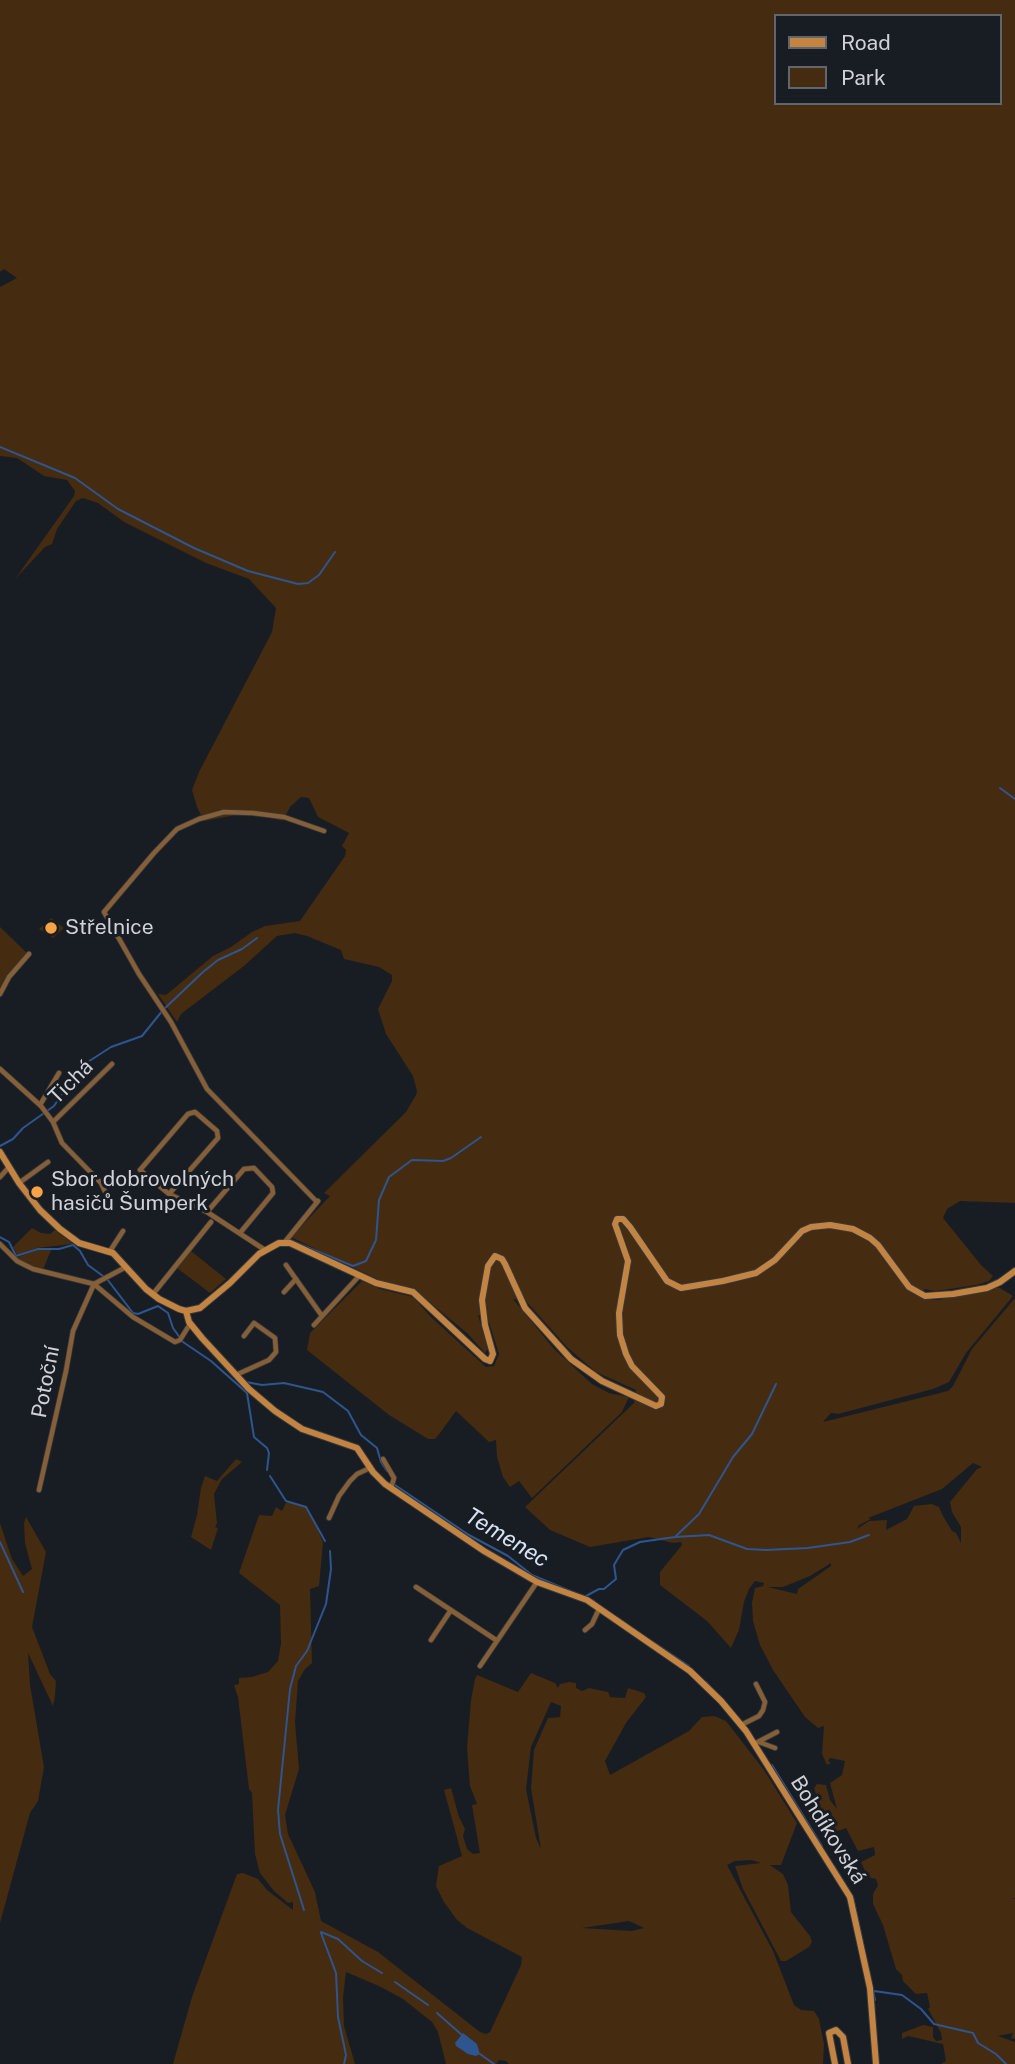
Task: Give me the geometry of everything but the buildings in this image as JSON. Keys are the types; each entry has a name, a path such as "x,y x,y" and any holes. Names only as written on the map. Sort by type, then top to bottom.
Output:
{"street":[{"path":"0,1152 40,1210 68,1236 84,1245 110,1251 153,1295 172,1307 186,1311 204,1305 265,1250 284,1242 318,1201 206,1089 171,1022 139,974 104,912 153,853 177,829 199,819 224,812 253,813 284,817 324,831"},
{"path":"0,994 9,977 30,954"},
{"name":"Tichá","path":"54,1122 111,1065"},
{"path":"0,1069 40,1105 54,1122 62,1143 102,1183 108,1198"},
{"path":"40,1105 59,1073"},
{"path":"169,1194 218,1138 216,1131 199,1114 188,1114 140,1170 169,1194 207,1212 265,1250"},
{"path":"19,1183 48,1162"},
{"path":"0,1177 9,1167"},
{"path":"207,1212 244,1169 254,1168 272,1187 273,1193 240,1233"},
{"path":"284,1242 376,1283 413,1292 490,1361 493,1354 482,1300 490,1261 495,1256 499,1257 505,1264 524,1308 571,1359 602,1381 656,1406 661,1404 662,1397 632,1366 620,1335 619,1313 628,1261 615,1224 617,1219 623,1219 631,1227 667,1280 681,1288 756,1273 775,1260 802,1231 830,1225 853,1229 870,1238 909,1287 925,1296 936,1297 987,1288 1015,1272"},
{"path":"153,1295 211,1222"},
{"path":"110,1251 123,1231"},
{"path":"0,1244 17,1261 33,1269 94,1284 133,1317 173,1341 181,1339 190,1324"},
{"path":"286,1265 323,1316"},
{"path":"94,1284 127,1267"},
{"path":"314,1325 360,1275"},
{"path":"284,1293 296,1279"},
{"name":"Potoční","path":"40,1490 66,1371 69,1344 94,1284"},
{"name":"Bohdíkovská","path":"186,1311 190,1324 249,1389 283,1417 302,1429 357,1448 379,1479 393,1485 484,1551 537,1582 587,1600 690,1671 743,1724 852,1903 870,1988 876,2064"},
{"path":"238,1374 269,1360 276,1352 275,1338 254,1323 244,1336"},
{"name":"Bohdíkovská","path":"383,1459 393,1485"},
{"path":"328,1518 350,1481 370,1468"},
{"path":"480,1666 537,1582"},
{"path":"416,1587 496,1640"},
{"path":"586,1630 599,1609"},
{"path":"430,1640 451,1610"},
{"path":"743,1724 759,1716 763,1710 765,1702 756,1684"},
{"path":"756,1742 777,1732"},
{"path":"756,1742 775,1748"},
{"path":"835,2064 828,2033 836,2030 842,2037 849,2064"}],"green space":[{"path":"0,0 1015,0 1015,1203 960,1201 947,1209 943,1218 993,1276 989,1281 976,1285 936,1291 924,1289 921,1299 938,1300 995,1288 1013,1296 966,1353 949,1382 933,1389 838,1414 831,1413 823,1422 948,1391 972,1349 1015,1298 1015,1898 1012,1898 1015,1899 1015,2039 1011,2038 1013,2033 998,2036 1015,2042 1015,2064 941,2064 946,2061 943,2044 908,2036 902,2039 902,2033 923,2025 933,2027 933,2037 936,2041 942,2040 928,2009 930,2007 927,1993 916,1994 896,1969 883,1925 873,1904 873,1894 878,1885 876,1879 868,1877 861,1862 875,1855 874,1847 858,1851 846,1828 830,1834 814,1788 817,1784 826,1785 830,1800 837,1809 830,1783 842,1775 845,1761 830,1758 828,1761 831,1763 827,1765 822,1754 824,1726 818,1728 805,1717 773,1670 760,1645 753,1621 752,1603 755,1588 763,1586 764,1583 755,1581 749,1589 739,1630 731,1648 707,1621 660,1585 660,1572 682,1545 681,1542 673,1543 649,1537 590,1547 550,1530 525,1507 634,1403 636,1390 596,1372 568,1348 526,1301 513,1299 554,1349 592,1384 609,1393 629,1397 622,1412 532,1498 519,1481 510,1487 503,1477 497,1457 496,1440 489,1442 456,1411 435,1439 428,1439 389,1415 307,1350 310,1333 362,1281 380,1289 413,1297 486,1367 494,1366 499,1354 487,1316 478,1315 488,1349 485,1353 468,1334 415,1290 381,1281 291,1237 330,1196 324,1193 406,1112 416,1095 413,1076 386,1034 378,1009 392,981 392,975 379,967 344,959 341,950 295,933 277,936 244,966 181,1014 177,1022 158,994 166,995 213,956 252,932 265,926 300,921 345,856 346,850 342,846 349,833 318,817 309,798 301,797 290,807 283,821 264,816 236,815 204,821 197,807 192,790 199,772 272,632 276,608 249,579 206,563 124,522 98,503 83,498 76,501 57,529 52,544 45,547 15,579 75,491 67,480 44,476 17,458 0,456 0,287 17,278 4,269 0,272","holes":["973,1463 982,1467 977,1469 950,1502 952,1512 961,1527 961,1543 939,1507 932,1504 914,1506 907,1519 886,1530 887,1520 869,1521 857,1529 871,1519 868,1518 942,1489","831,1563 831,1566 798,1589 797,1594 768,1587 783,1587 810,1576"]},
{"name":"Střelnice","path":"51,918 64,928 53,938 39,929"},
{"path":"0,927 27,953 5,978 0,989"},
{"path":"32,1228 50,1234 55,1230 73,1244 37,1248 17,1255 13,1247"},
{"path":"38,1250 51,1250 42,1272 17,1260 18,1257"},
{"path":"191,1251 226,1279 210,1293 177,1268"},
{"path":"236,1459 242,1462 222,1479 214,1494 217,1523 215,1527 218,1528 211,1550 191,1537 201,1488 205,1476 217,1481"},
{"path":"286,1503 307,1506 323,1542 319,1586 310,1589 312,1663 298,1681 295,1722 299,1769 285,1815 288,1834 315,1892 321,1921 378,1952 480,2032 490,2032 521,1965 522,1957 457,1920 436,1886 439,1866 462,1856 444,1790 451,1788 465,1829 463,1836 467,1849 473,1854 480,1853 472,1805 477,1804 470,1786 467,1748 475,1679 477,1675 518,1692 531,1673 555,1683 558,1688 560,1684 576,1683 576,1688 582,1691 589,1688 608,1692 610,1697 625,1698 628,1688 644,1693 646,1697 626,1723 605,1761 610,1775 689,1731 702,1717 714,1716 726,1721 764,1770 797,1823 781,1865 770,1865 783,1874 788,1885 791,1912 812,1942 809,1947 786,1961 781,1961 743,1889 735,1866 761,1863 751,1860 735,1861 727,1865 773,1951 794,2005 801,2010 814,2011 819,2019 824,2044 823,2064 509,2064 499,2060 496,2064 446,2064 438,2032 432,2022 403,1999 346,1972 344,2026 355,2064 173,2064 192,1997 237,1874 243,1873 258,1879 267,1890 293,1910 293,1902 288,1903 274,1891 260,1873 255,1854 252,1793 249,1789 238,1697 234,1685 239,1684 239,1678 268,1672 278,1661 281,1643 280,1605 239,1573 259,1515 272,1516 276,1507 282,1511","holes":["551,1702 561,1706 560,1717 548,1718 534,1750 531,1788 541,1849 536,1838 526,1789 531,1747","629,1921 644,1928 632,1931 582,1928"]},
{"path":"26,1517 46,1552 32,1627 50,1674 56,1681 53,1706 28,1653 30,1685 44,1767 38,1801 30,1813 0,1923 0,1523 12,1559 23,1576 32,1569 25,1543"}],"water":[{"path":"463,2033 477,2044 480,2054 468,2054 456,2046 455,2043"}],"waterway":[{"path":"0,447 75,478 118,509 194,548 248,571 298,584 308,583 319,575 335,552"},
{"path":"1000,788 1015,799"},
{"path":"0,1146 13,1139 23,1128 54,1106 80,1067 111,1047 142,1036 163,1010 203,972 218,960 242,949 257,938"},
{"path":"290,1240 353,1266 366,1261 376,1240 379,1200 389,1177 412,1160 443,1161 451,1158 481,1137"},
{"name":"Temenec","path":"0,1237 9,1242 16,1256 38,1249 59,1249 73,1245 88,1265 107,1279 133,1313 138,1314 158,1306 168,1313 173,1328 183,1342 211,1361 247,1393 254,1437 269,1453 267,1470"},
{"name":"Temenec","path":"246,1382 262,1385 284,1383 323,1392 348,1411 361,1435 377,1448 387,1471"},
{"path":"586,1596 604,1589 616,1579 614,1565 623,1550 640,1542 675,1537 699,1514 733,1457 752,1434 776,1384"},
{"path":"270,1476 286,1501 306,1507 325,1541"},
{"name":"Temenec","path":"395,1485 469,1535 508,1556 532,1575 594,1601"},
{"path":"675,1537 709,1535 747,1549 766,1550 850,1542 869,1535"},
{"path":"0,1542 23,1592"},
{"path":"304,1910 280,1834 278,1810 290,1689 296,1666 307,1651 326,1604 331,1569 330,1551"},
{"name":"Temenec","path":"653,1642 689,1666"},
{"name":"Temenec","path":"706,1682 742,1722"},
{"name":"Temenec","path":"772,1765 822,1846"},
{"name":"Temenec","path":"834,1866 853,1897 875,2000"},
{"path":"321,1932 338,1939 362,1961 382,1973"},
{"path":"321,1933 336,1973 338,2017 346,2055 344,2064"},
{"path":"395,1982 428,2005"},
{"path":"874,1991 902,1995 921,2009 934,2024 973,2033 978,2043 1006,2064"},
{"path":"437,2013 462,2035"},
{"path":"480,2054 494,2064"}],"place":[{"name":"Střelnice","path":"51,928"},
{"name":"Sbor dobrovolných hasičů Šumperk","path":"37,1192"}]}
